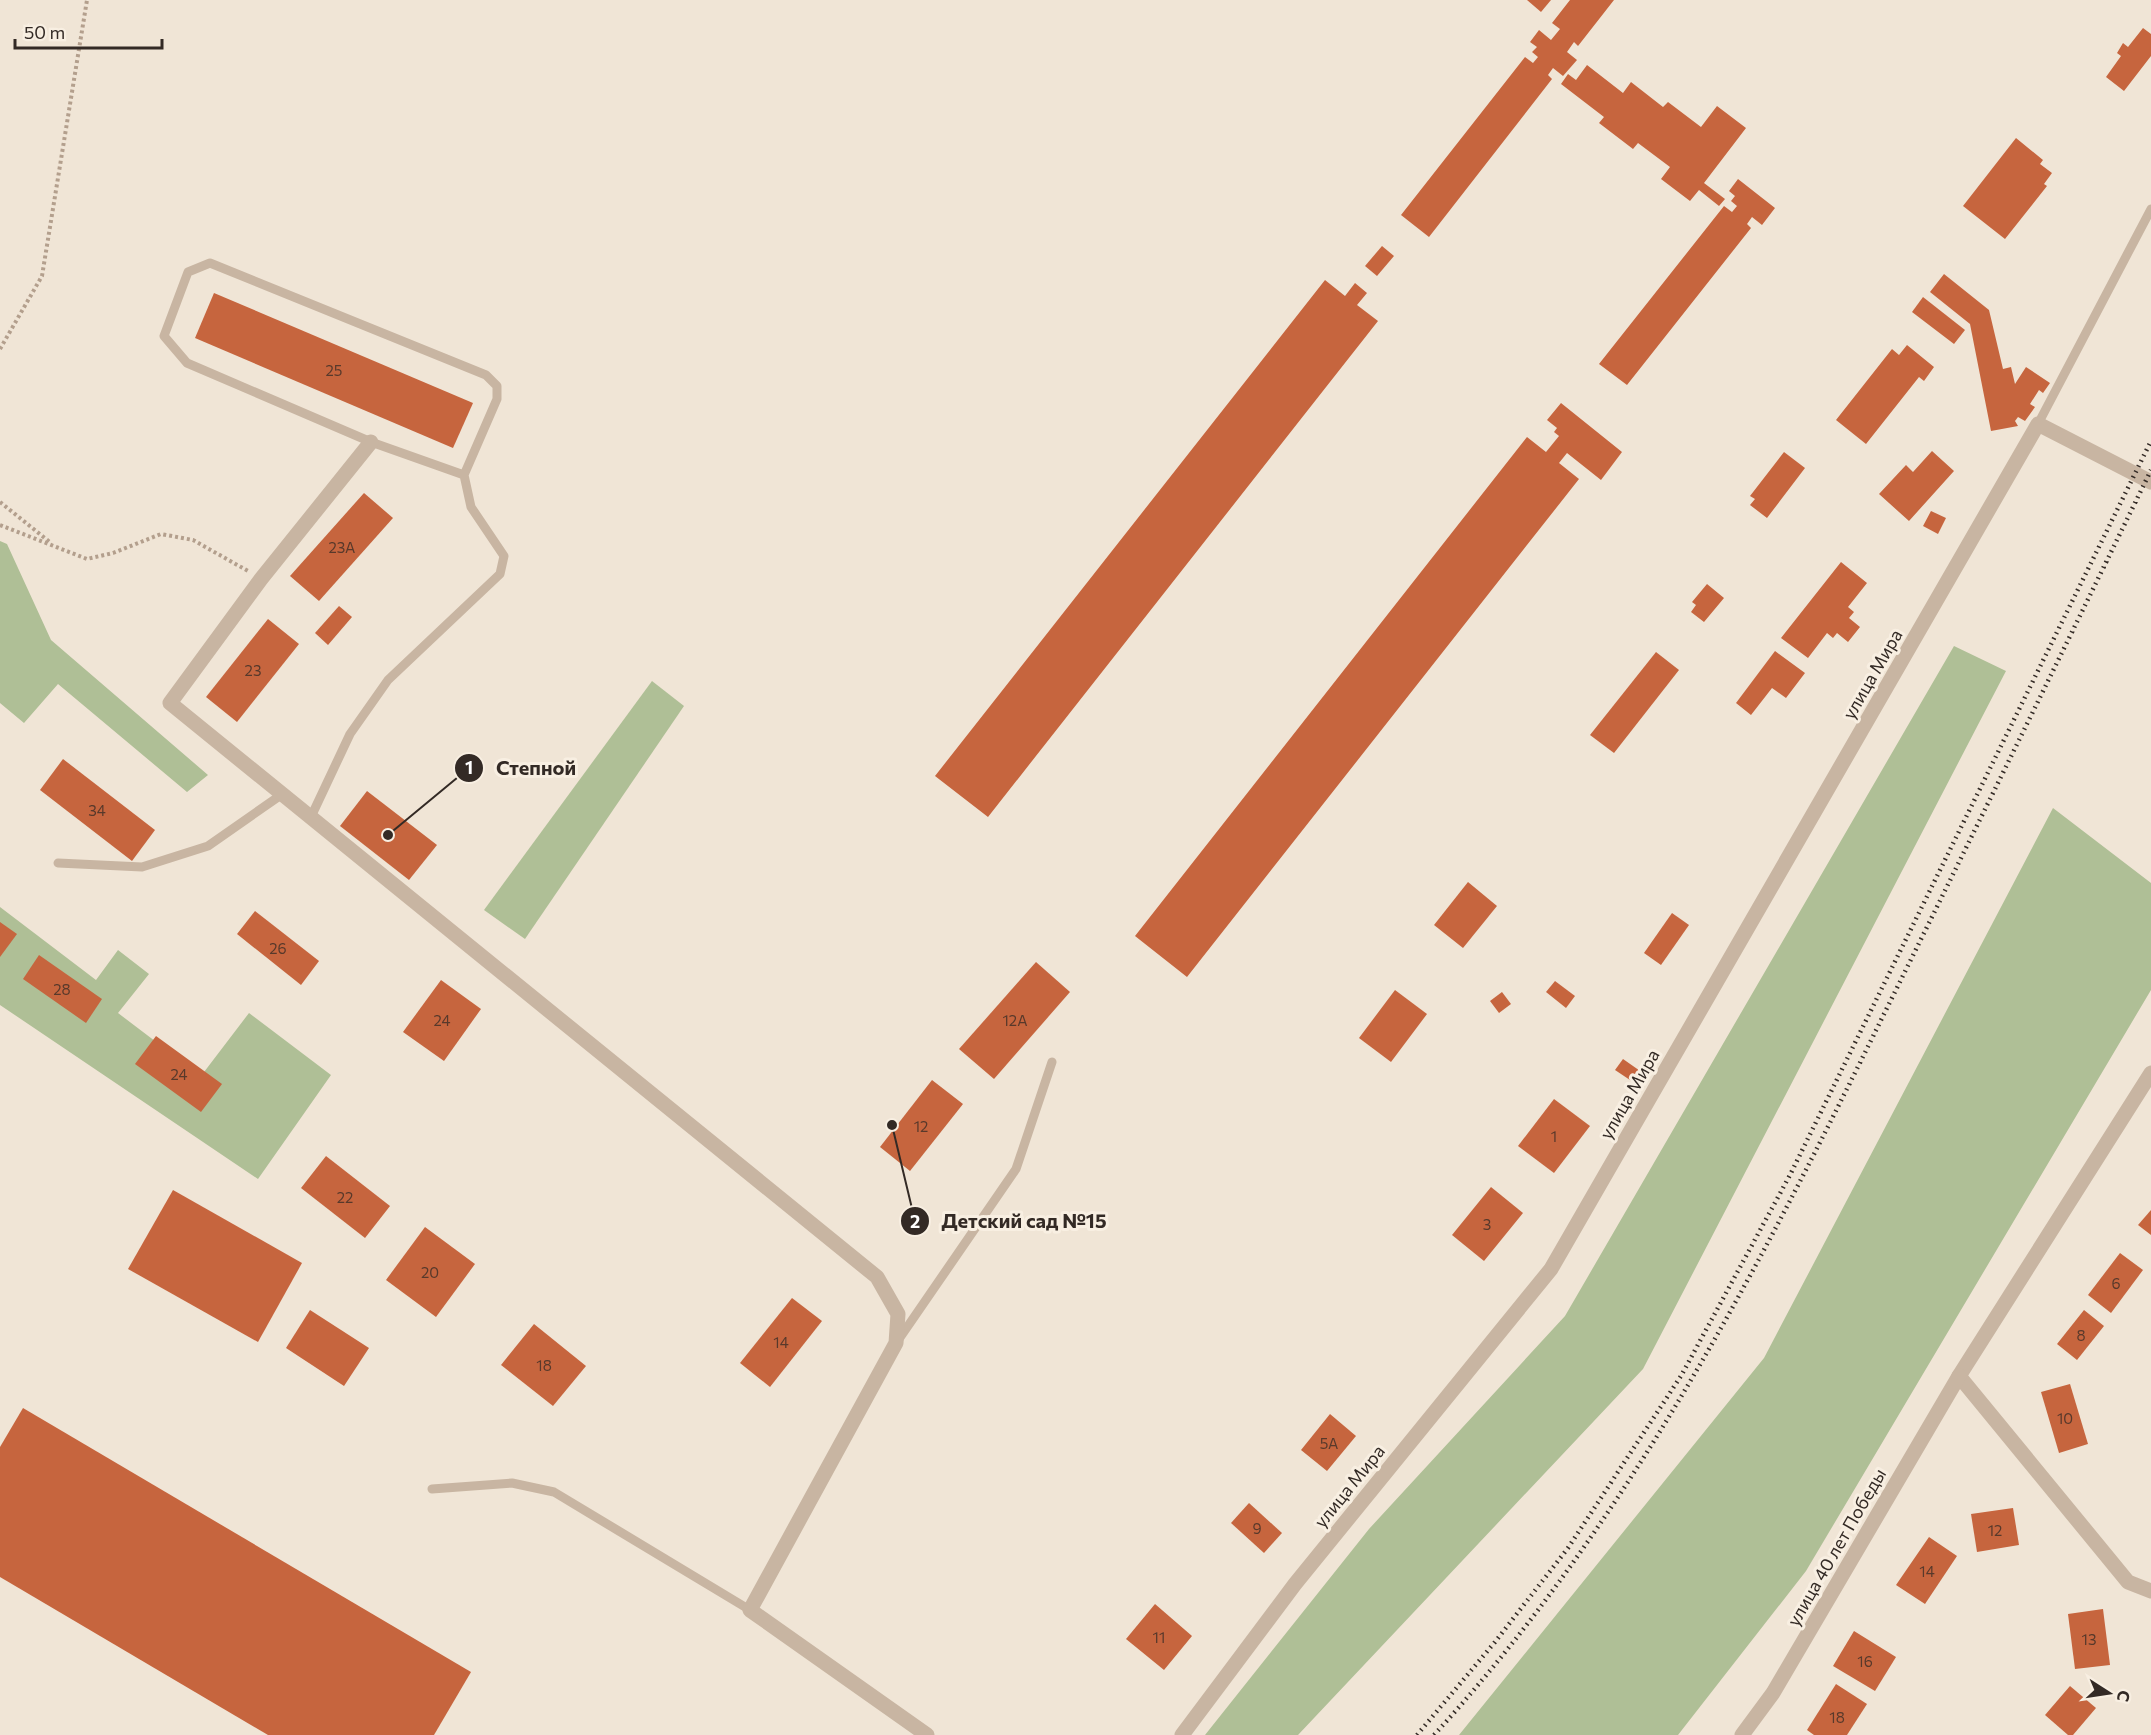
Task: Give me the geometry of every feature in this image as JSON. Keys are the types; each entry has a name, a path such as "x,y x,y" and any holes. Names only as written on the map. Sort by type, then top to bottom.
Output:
{"street":[{"path":"2038,424 2151,482"},
{"name":"улица Мира","path":"1182,1735 1295,1584 1551,1269 2038,424"},
{"path":"371,442 261,579 170,703 310,819 877,1277 898,1314 896,1343 750,1610 927,1735"},
{"name":"улица 40 лет Победы","path":"1742,1735 1773,1693 1959,1376 2151,1073"},
{"path":"1959,1376 2128,1581 2151,1591"}],"lane":[{"path":"2038,424 2151,209"},
{"path":"310,819 350,734 388,680 500,574 504,556 471,507 464,475 497,399 497,386 486,375 210,263 188,272 164,336 187,363 371,442 464,475"},
{"path":"58,863 142,867 208,846 281,795"},
{"path":"896,1343 1016,1169 1052,1062"},
{"path":"432,1489 512,1483 554,1492 750,1610"}],"path":[{"path":"0,349 42,276 87,0"},
{"path":"0,502 55,546"},
{"path":"0,525 87,559 113,553 161,534 193,540 261,579"}],"green space":[{"path":"0,541 7,544 51,640 208,775 187,792 58,684 24,723 0,703"},
{"path":"1954,646 2006,671 1643,1369 1298,1735 1205,1735 1369,1529 1565,1316"},
{"path":"652,681 684,706 525,939 484,910"},
{"path":"2053,808 2151,883 2151,990 1806,1571 1678,1735 1459,1735 1764,1358"},
{"path":"0,907 96,980 118,950 149,974 118,1013 201,1076 249,1013 331,1075 258,1179 0,1005"}],"building":[{"path":"1527,0 1551,0 1541,12"},
{"path":"1570,0 1614,0 1578,46 1574,42 1567,52 1577,60 1563,76 1553,68 1548,75 1552,79 1429,237 1401,215 1525,57 1533,63 1538,57 1532,52 1537,47 1530,42 1539,30 1551,40 1560,29 1552,23"},
{"path":"2143,28 2151,34 2151,56 2124,91 2106,77 2121,56 2117,53 2123,43 2128,47"},
{"path":"1587,65 1623,93 1631,82 1663,107 1668,102 1701,127 1717,106 1746,128 1704,183 1725,199 1719,206 1699,190 1690,201 1661,179 1670,167 1638,143 1633,149 1599,123 1604,117 1561,84 1568,74 1576,80"},
{"path":"2016,138 2043,160 2040,164 2052,173 2044,184 2047,186 2005,239 1963,206"},
{"path":"1738,179 1775,208 1762,225 1752,217 1747,224 1751,228 1627,385 1599,364 1724,206 1732,212 1737,206 1731,201 1735,196 1729,191"},
{"path":"1382,246 1394,256 1377,276 1365,266"},
{"path":"1944,274 1989,310 2003,369 2011,367 2015,384 2026,367 2050,383 2043,393 2039,390 2030,404 2035,407 2025,421 2018,417 2015,421 2018,426 1991,431 1970,324 1930,292"},
{"path":"1325,280 1345,296 1355,283 1367,293 1357,305 1378,321 988,817 935,776"},
{"path":"214,293 473,403 453,448 195,338"},
{"path":"1923,297 1965,330 1954,344 1912,312"},
{"path":"1907,345 1934,367 1924,381 1919,377 1866,444 1836,420 1892,349 1899,355"},
{"path":"1561,403 1622,452 1601,480 1567,453 1559,463 1579,479 1187,977 1135,936 1527,437 1546,452 1559,436 1554,432 1557,428 1547,420"},
{"path":"1932,451 1954,471 1909,521 1879,494 1906,465 1913,472"},
{"path":"1784,452 1805,468 1767,518 1750,505 1755,499 1750,496"},
{"path":"364,493 393,518 319,601 290,576"},
{"path":"1931,511 1946,518 1938,534 1923,526"},
{"path":"1841,562 1867,583 1848,607 1854,612 1849,618 1860,627 1848,642 1837,633 1833,638 1827,633 1808,658 1781,638"},
{"path":"1707,584 1724,598 1704,622 1691,612 1696,605 1692,602"},
{"path":"339,606 352,617 328,645 315,633"},
{"path":"268,619 299,644 237,722 206,697"},
{"path":"1775,651 1805,673 1786,698 1772,688 1751,715 1736,703"},
{"path":"1656,652 1679,670 1614,753 1590,735"},
{"path":"63,759 155,830 132,861 40,790"},
{"path":"367,791 437,845 409,880 340,826"},
{"path":"1468,882 1497,906 1463,948 1434,925"},
{"path":"255,911 319,961 301,985 237,934"},
{"path":"1672,913 1689,925 1661,965 1644,953"},
{"path":"0,922 17,934 0,957"},
{"path":"39,955 102,999 86,1023 23,979"},
{"path":"1036,962 1070,992 994,1079 959,1049"},
{"path":"441,980 481,1009 444,1061 403,1032"},
{"path":"1555,981 1575,996 1566,1008 1546,992"},
{"path":"1395,990 1427,1014 1391,1062 1359,1038"},
{"path":"1502,992 1511,1004 1499,1013 1490,1001"},
{"path":"156,1036 222,1084 201,1112 135,1064"},
{"path":"1623,1059 1643,1073 1636,1084 1615,1070"},
{"path":"932,1080 963,1104 910,1171 880,1147"},
{"path":"1554,1099 1590,1126 1554,1173 1518,1146"},
{"path":"326,1156 390,1206 365,1238 301,1188"},
{"path":"1491,1187 1523,1213 1484,1261 1452,1235"},
{"path":"173,1190 302,1263 258,1342 128,1269"},
{"path":"2151,1210 2151,1235 2138,1225"},
{"path":"425,1227 475,1264 436,1317 386,1280"},
{"path":"2120,1253 2143,1270 2111,1313 2088,1295"},
{"path":"792,1298 822,1321 770,1387 740,1363"},
{"path":"310,1310 369,1348 344,1386 286,1348"},
{"path":"2084,1310 2104,1326 2077,1360 2057,1344"},
{"path":"534,1324 586,1366 553,1406 501,1365"},
{"path":"2070,1384 2088,1444 2059,1453 2041,1392"},
{"path":"23,1408 471,1672 434,1735 268,1735 0,1577 0,1447"},
{"path":"1330,1414 1356,1436 1327,1471 1301,1450"},
{"path":"1249,1503 1282,1533 1264,1553 1231,1523"},
{"path":"2013,1508 2019,1545 1977,1552 1971,1514"},
{"path":"1929,1537 1957,1556 1925,1604 1896,1585"},
{"path":"1155,1604 1192,1636 1164,1670 1126,1639"},
{"path":"2103,1609 2110,1665 2075,1669 2068,1614"},
{"path":"1854,1631 1896,1657 1875,1691 1833,1666"},
{"path":"1836,1684 1867,1704 1847,1735 1814,1735 1807,1730"},
{"path":"2070,1686 2096,1708 2073,1735 2068,1735 2045,1715"}],"railway":[{"path":"1417,1735 1495,1642 1568,1548 1681,1376 1790,1175 2151,441"},
{"path":"1434,1735 1504,1653 1569,1568 1629,1480 1686,1389 1739,1296 1838,1106 2151,470"}],"place":[{"name":"Степной","path":"388,835"},
{"name":"Детский сад №15","path":"892,1125"}]}
